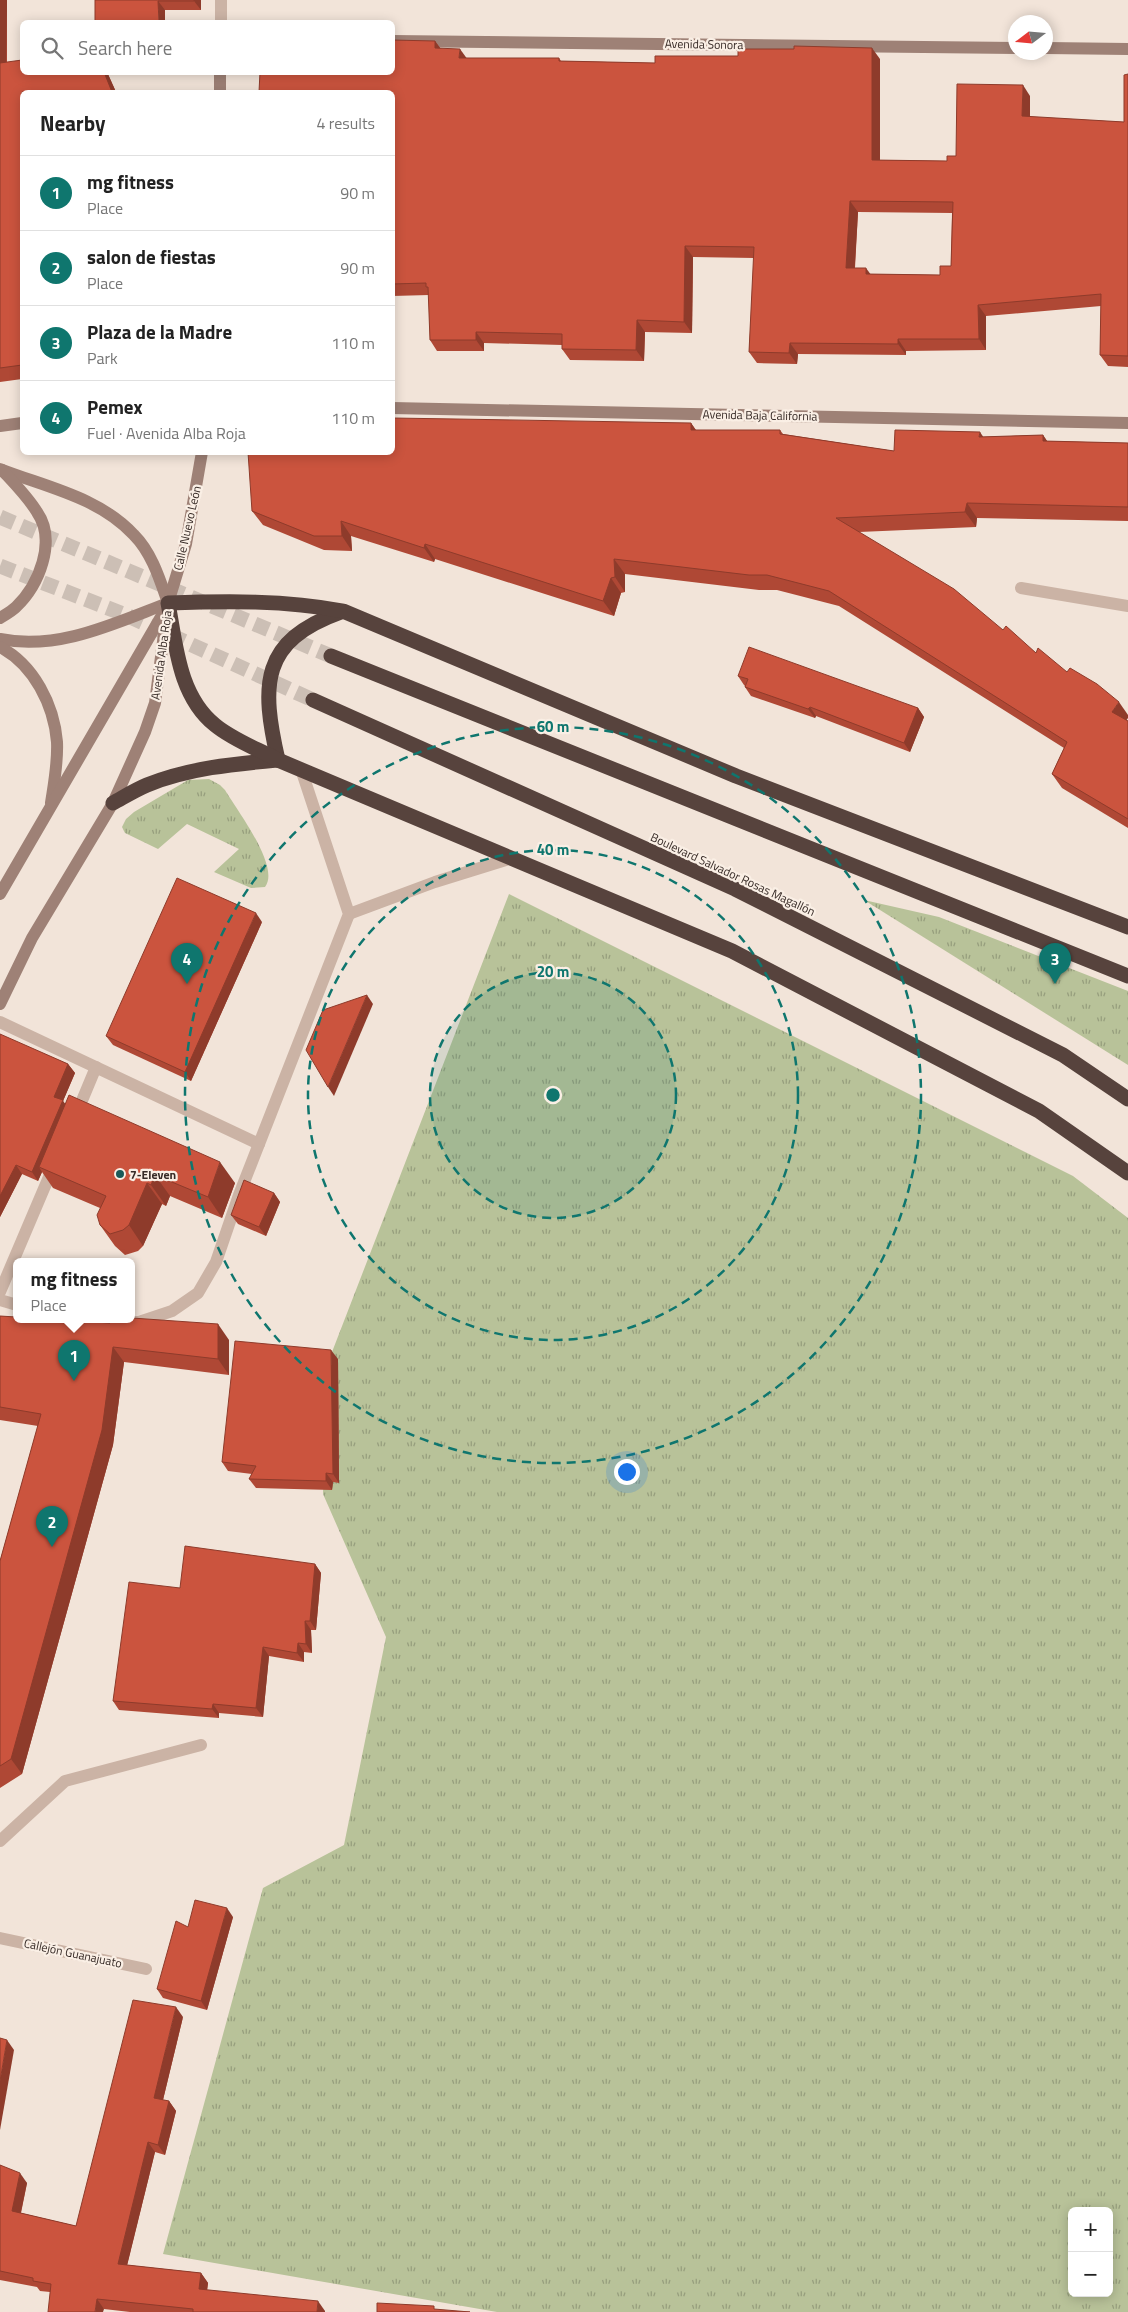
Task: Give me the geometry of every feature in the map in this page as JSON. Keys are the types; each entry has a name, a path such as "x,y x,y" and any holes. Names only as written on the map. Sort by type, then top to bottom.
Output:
{"highway":[{"path":"1128,927 736,776 343,611 318,606 280,604 168,603 180,668 193,700 215,725 278,760 732,951 1039,1111 1128,1173"},
{"path":"278,760 270,722 268,692 275,660 290,639 316,621 343,611"},
{"path":"330,656 1128,976"},
{"name":"Boulevard Salvador Rosas Magallón","path":"313,700 735,889 1064,1055 1128,1099"},
{"path":"113,802 146,785 183,773 231,764 278,760"}],"main road":[{"name":"Avenida Sonora","path":"395,41 1008,48"},
{"path":"1053,48 1128,49"},
{"path":"220,75 220,90"},
{"name":"Avenida Baja California","path":"395,408 1128,423"},
{"path":"0,426 20,424"},
{"name":"Calle Nuevo León","path":"168,603 186,544 201,455"},
{"path":"0,639 41,641 66,638 168,603 155,568 135,535 106,512 60,489 1,469"},
{"path":"0,618 16,608 30,591 43,561 47,541 38,513 1,469"},
{"name":"Avenida Alba Roja","path":"0,1004 32,938 113,802 144,732 155,703 168,603"},
{"name":"Avenida Alba Roja","path":"0,894 50,811 168,603"},
{"path":"0,647 28,669 42,690 53,717 57,742 56,770 50,811"}],"street":[{"path":"221,0 221,20"},
{"path":"1021,588 1128,606"},
{"path":"135,1322 172,1311 198,1292 216,1262 259,1144 349,914 301,769"},
{"path":"349,914 435,882 512,858"},
{"path":"0,1022 259,1144"},
{"path":"69,1130 96,1067"},
{"path":"15,1258 58,1157"},
{"path":"0,1292 13,1262"},
{"path":"0,1300 13,1303"},
{"path":"0,1841 65,1781 201,1744"},
{"name":"Callejón Guanajuato","path":"0,1938 146,1969"}],"green space":[{"path":"209,779 225,790 255,838 267,866 268,878 265,887 251,888 214,872 239,849 187,824 158,849 125,833 122,827 126,819 134,812 188,780"},
{"path":"509,894 1073,1176 1128,1218 1128,2312 497,2312 163,2254 263,1888 344,1845 386,1637 323,1494 327,1365"},
{"path":"864,900 939,917 1128,991 1128,1065"}],"building":[{"path":"95,0 194,0 158,1 159,20 95,20"},
{"path":"395,40 435,41 435,48 460,49 459,58 559,58 559,61 655,63 655,56 738,56 738,49 794,49 794,46 872,48 872,160 947,161 947,156 956,156 957,84 1023,85 1022,116 1124,122 1124,75 1128,74 1128,356 1100,355 1101,294 978,305 979,339 898,339 898,344 790,343 789,353 749,352 754,247 685,246 684,322 637,320 636,350 562,349 562,334 476,332 476,340 430,340 428,287 426,287 426,283 395,284 395,90 259,90 260,75 395,75","holes":["850,201 953,202 951,266 940,266 940,275 866,274 866,268 846,268"]},
{"path":"20,60 20,75 105,75 111,90 20,90 20,365 0,368 0,63"},
{"path":"395,418 691,423 691,430 780,430 780,434 894,451 895,430 980,432 979,437 1043,435 1043,441 1128,443 1128,507 967,503 965,512 836,518 954,589 1003,630 1006,626 1036,653 1038,648 1067,672 1070,668 1097,684 1119,702 1112,712 1128,721 1128,819 1052,774 1067,742 829,591 767,575 749,575 614,559 615,577 611,578 603,601 425,544 424,548 341,521 342,536 314,536 252,511 248,455 395,455"},
{"path":"749,647 918,708 904,743 810,707 808,709 745,687 748,679 738,676"},
{"path":"177,878 256,913 185,1072 106,1036"},
{"path":"367,995 328,1087 306,1050 323,1010"},
{"path":"0,1034 68,1064 54,1097 63,1100 32,1172 16,1165 0,1196"},
{"path":"69,1095 220,1162 208,1197 155,1175 151,1185 147,1183 129,1225 123,1230 110,1234 100,1225 97,1215 106,1196 39,1167"},
{"path":"244,1180 274,1193 259,1227 231,1215"},
{"path":"0,1316 13,1317 13,1323 135,1323 135,1318 218,1324 218,1359 113,1347 102,1430 11,1759 0,1766 0,1561 41,1414 0,1407"},
{"path":"235,1341 331,1350 333,1474 326,1473 326,1481 249,1479 256,1466 222,1462"},
{"path":"185,1546 315,1564 310,1621 305,1621 306,1644 298,1643 297,1653 263,1647 256,1708 213,1704 212,1709 113,1701 129,1582 180,1588"},
{"path":"195,1900 227,1908 201,2001 157,1989 176,1921 188,1927"},
{"path":"133,2000 176,2007 154,2098 169,2101 158,2145 148,2142 118,2264 201,2273 199,2289 318,2301 317,2312 193,2312 193,2309 97,2299 95,2312 48,2312 51,2284 33,2281 33,2278 0,2271 0,2165 20,2173 12,2211 76,2226"},
{"path":"0,2038 7,2040 0,2081"},
{"path":"377,2303 434,2306 434,2309 470,2312 377,2312"}],"tunnel":[{"path":"0,517 331,656"},
{"path":"0,566 126,615 313,700"}],"place":[{"name":"Pemex","path":"187,984"},
{"name":"Plaza de la Madre","path":"1055,984"},
{"name":"7-Eleven","path":"120,1174"},
{"name":"mg fitness","path":"74,1381"},
{"name":"salon de fiestas","path":"52,1547"}]}
